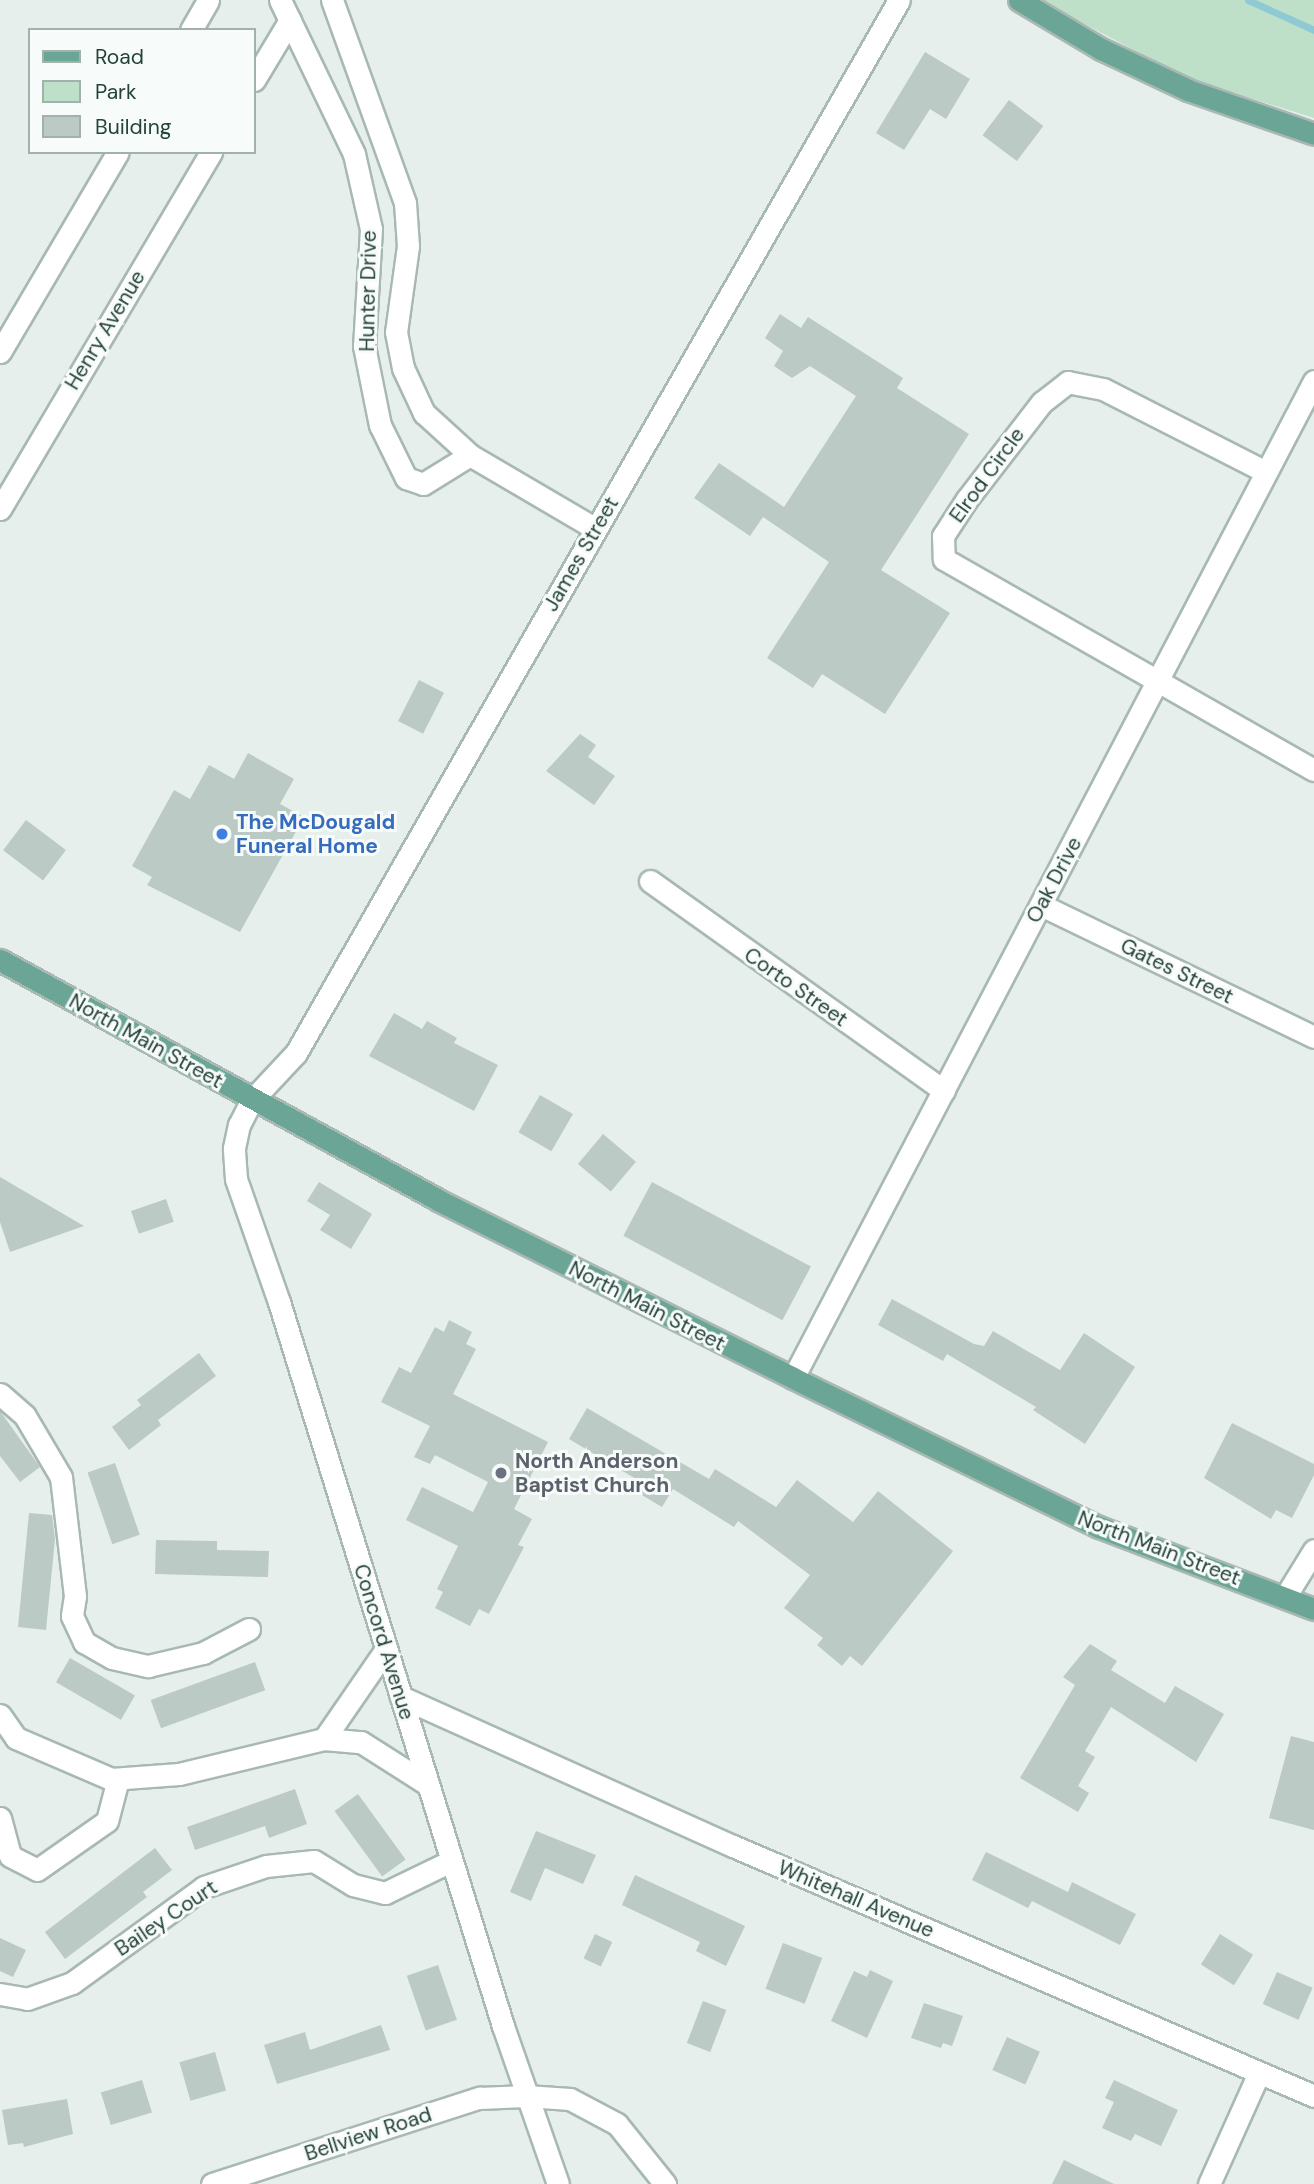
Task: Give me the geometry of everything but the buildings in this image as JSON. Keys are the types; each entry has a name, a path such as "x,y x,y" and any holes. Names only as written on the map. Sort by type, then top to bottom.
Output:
{"main road":[{"path":"1019,0 1101,49 1188,90 1314,134"},
{"name":"North Main Street","path":"0,960 438,1200 793,1378 1090,1523 1314,1609"}],"street":[{"path":"192,28 208,0"},
{"name":"Hunter Drive","path":"280,0 354,153 372,229 364,346 380,425 406,478 423,484 470,455"},
{"name":"Hunter Drive","path":"332,0 405,203 408,246 396,332 403,368 424,412 470,455 596,529"},
{"name":"James Street","path":"252,1100 296,1053 898,0"},
{"path":"256,77 290,20"},
{"path":"0,352 117,154"},
{"name":"Henry Avenue","path":"0,509 210,154"},
{"name":"Oak Drive","path":"793,1378 1314,381"},
{"name":"Elrod Circle","path":"1157,681 944,559 943,536 1042,402 1068,382 1103,389 1266,472"},
{"path":"1157,681 1314,769"},
{"name":"Corto Street","path":"650,881 944,1091"},
{"name":"Gates Street","path":"1041,905 1314,1037"},
{"name":"Concord Avenue","path":"252,1100 234,1148 236,1179 526,2096 558,2184"},
{"path":"0,1394 25,1416 61,1477 75,1596 72,1616 84,1642 112,1658 148,1666 202,1653 249,1629"},
{"path":"1285,1597 1314,1550"},
{"path":"324,1739 386,1649"},
{"name":"Whitehall Avenue","path":"401,1697 1314,2096"},
{"path":"3,1728 16,1738 118,1779 179,1774 324,1739 361,1741 427,1784"},
{"path":"0,1818 10,1856 37,1870 107,1821 118,1779"},
{"name":"Bailey Court","path":"0,1994 27,1999 72,1983 204,1887 266,1866 314,1861 353,1885 385,1893 451,1861"},
{"path":"1209,2184 1259,2073"},
{"name":"Bellview Road","path":"212,2184 480,2098 526,2096 570,2099 617,2124 665,2184"}],"green space":[{"path":"1040,0 1314,0 1314,118 1186,78"}],"waterway":[{"path":"1248,0 1314,30"}],"place":[{"name":"The McDougald Funeral Home","path":"222,834"},
{"name":"North Anderson Baptist Church","path":"501,1473"}]}
